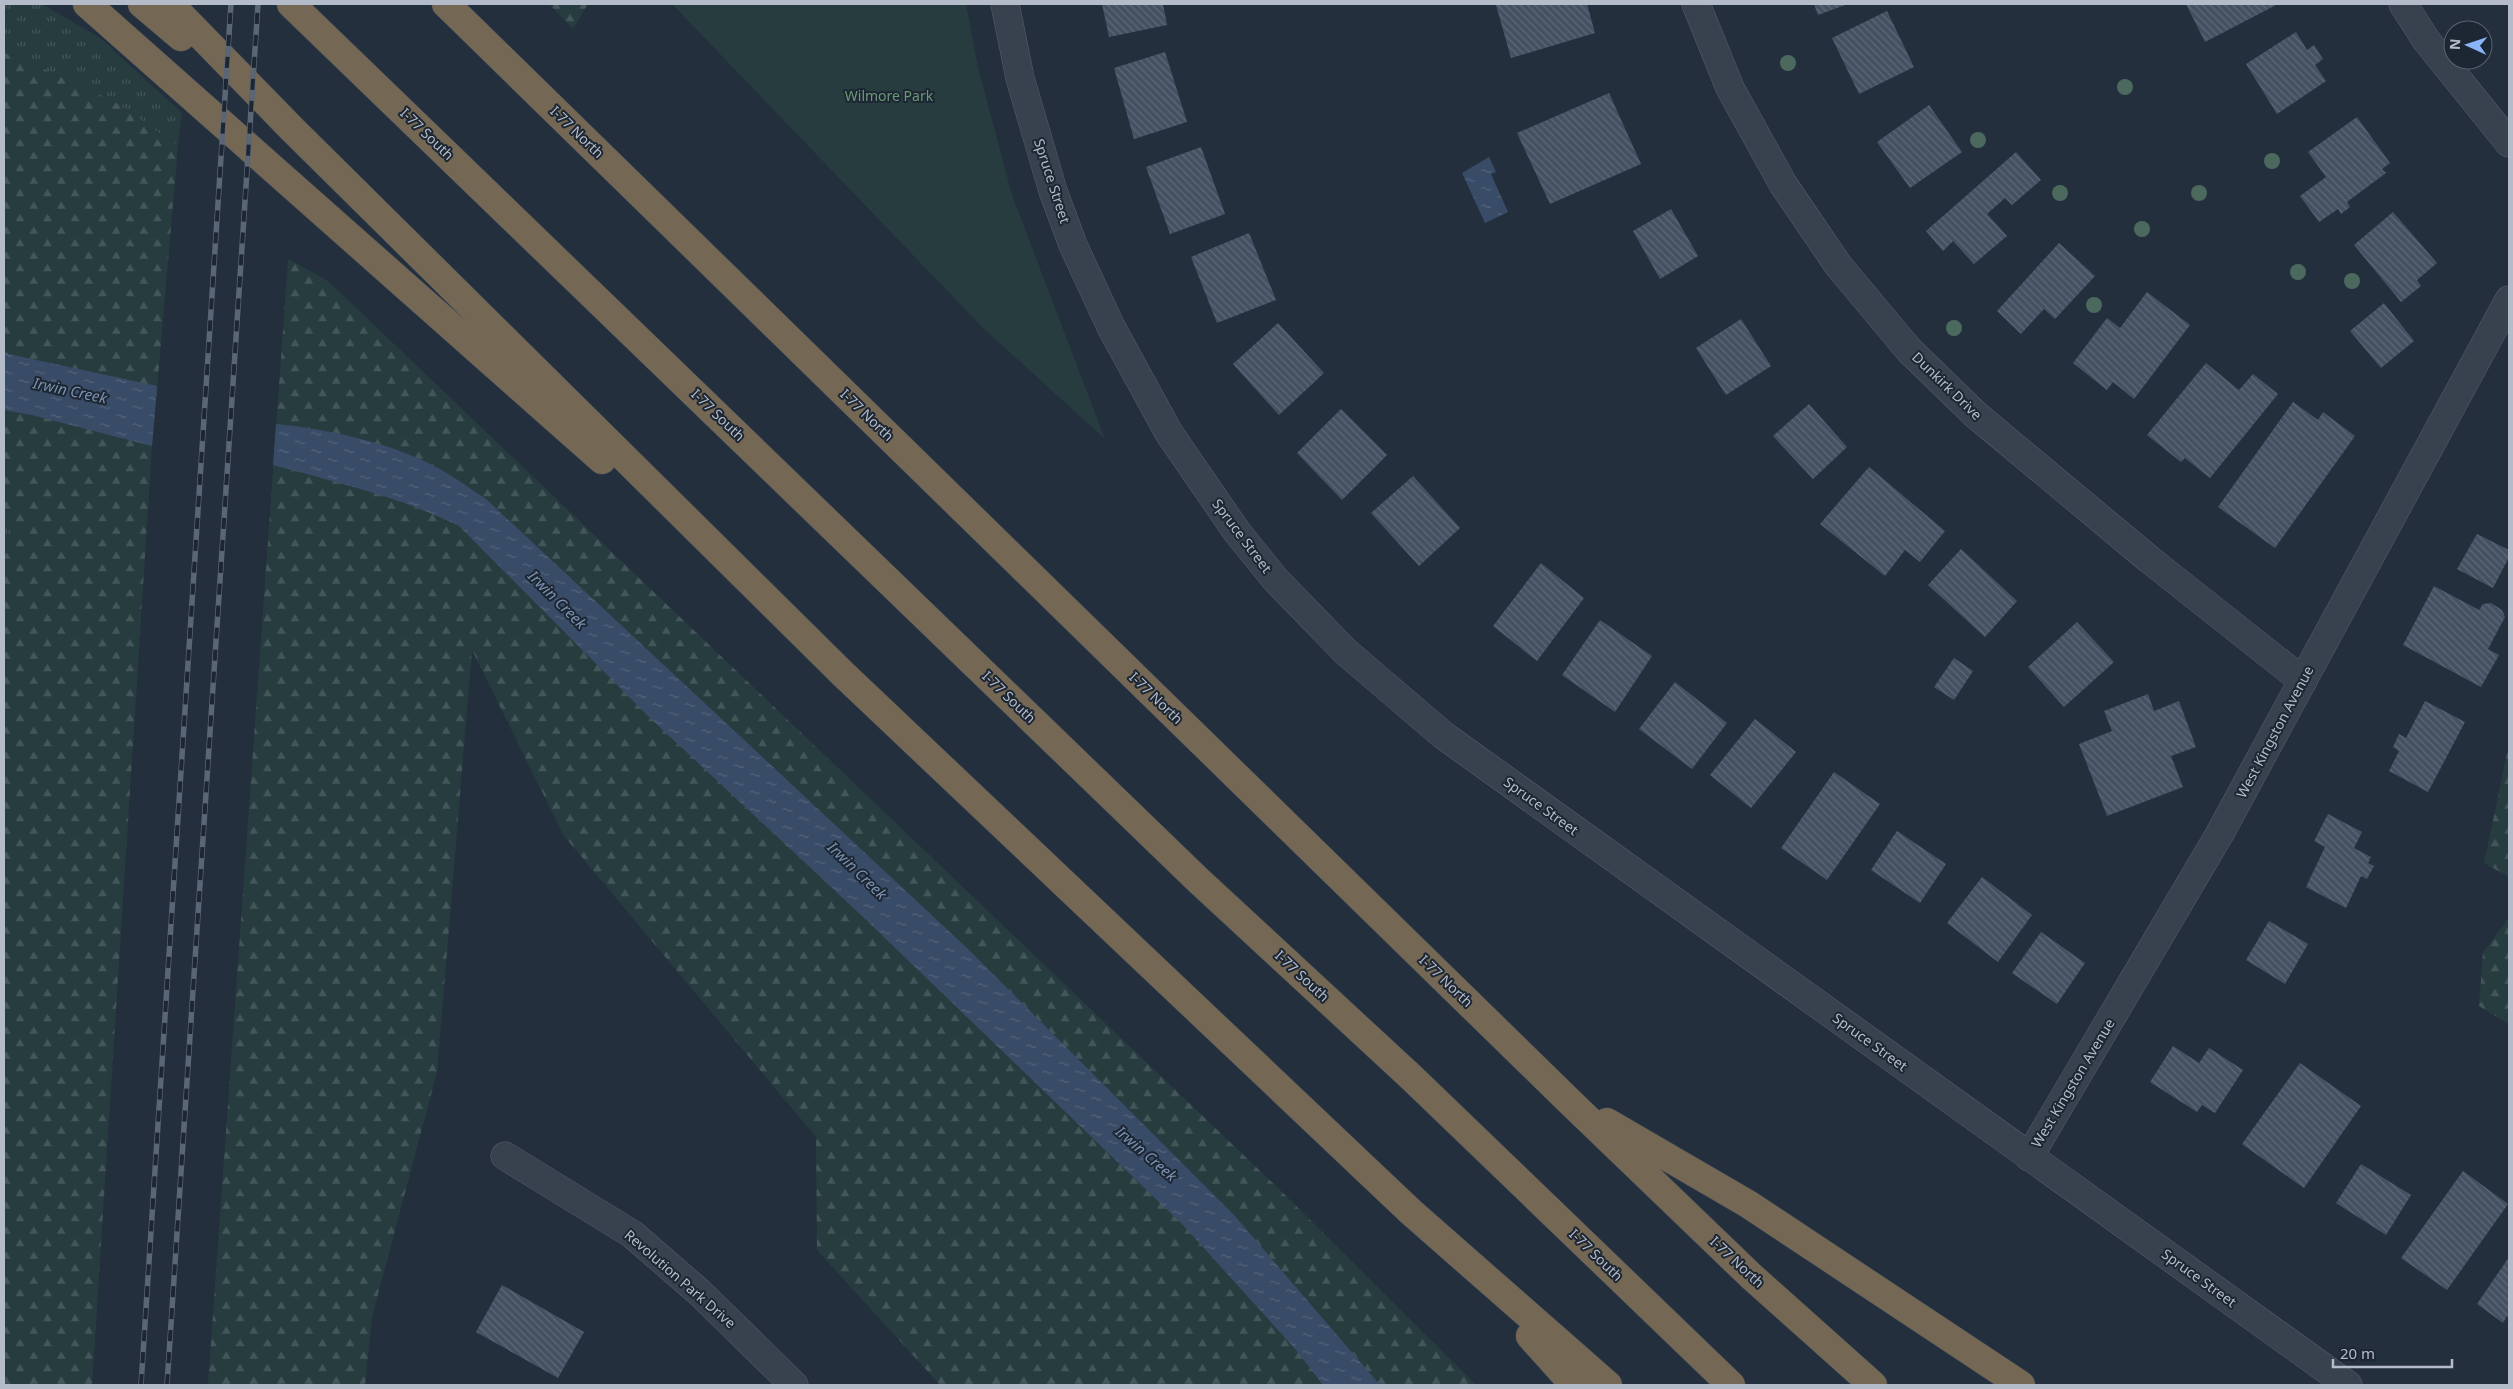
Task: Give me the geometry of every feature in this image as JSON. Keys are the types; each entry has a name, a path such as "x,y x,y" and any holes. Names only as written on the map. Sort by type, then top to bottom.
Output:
{"highway":[{"path":"87,4 843,674"},
{"path":"142,4 241,89 292,128"},
{"path":"170,4 292,128 843,674 1397,1198 1608,1385"},
{"name":"I-77 South","path":"291,4 1198,880 1411,1076 1731,1385"},
{"name":"I-77 North","path":"446,4 1569,1100 1751,1276 1873,1385"},
{"path":"1569,1100 1748,1204 2022,1385"},
{"path":"1456,1252 1574,1385"}],"street":[{"name":"Spruce Street","path":"1005,4 1020,78 1053,191 1073,245 1111,327 1169,432 1237,532 1275,579 1346,652 1443,735 2348,1385"},
{"name":"Dunkirk Drive","path":"1696,4 1730,88 1783,184 1838,265 1909,350 1976,415 2150,560 2302,681"},
{"path":"2403,4 2426,40 2509,143"},
{"name":"West Kingston Avenue","path":"2029,1156 2219,835 2509,300"},
{"name":"Revolution Park Drive","path":"505,1156 632,1234 700,1292 794,1385"}],"green space":[{"path":"4,4 42,4 100,38 182,113 178,146 115,102 23,59 4,53"},
{"path":"549,4 588,4 573,29"},
{"name":"Wilmore Park","path":"672,4 966,4 978,67 1012,195 1105,439 983,328"},
{"path":"4,53 23,59 115,102 178,146 152,446 92,1385 4,1385 4,557 19,535 4,507"},
{"path":"288,259 328,281 1277,1187 1476,1385 940,1385 817,1250 816,1137 564,836 472,650 437,1072 372,1317 365,1385 208,1385"},
{"path":"4,507 19,535 4,557"},
{"path":"2509,744 2509,877 2484,863"},
{"path":"2509,917 2509,1024 2479,1006 2483,953"}],"water":[{"path":"1489,157 1496,172 1491,174 1508,212 1485,223 1462,173"},
{"name":"Irwin Creek","path":"4,353 157,386 152,446 32,415 4,410"},
{"name":"Irwin Creek","path":"276,424 336,433 398,450 454,477 486,499 968,949 1233,1214 1380,1385 1323,1385 1297,1351 1184,1226 862,916 650,718 459,526 391,498 273,465"}],"building":[{"path":"1102,4 1163,4 1167,25 1109,37"},
{"path":"1587,4 1595,33 1511,58 1496,5"},
{"path":"1814,4 1848,4 1818,15"},
{"path":"2186,4 2278,4 2205,42"},
{"path":"1887,11 1914,67 1859,94 1832,38"},
{"path":"2296,32 2307,50 2314,45 2323,59 2315,65 2326,81 2277,114 2246,64"},
{"path":"1165,52 1187,122 1134,139 1114,68"},
{"path":"1609,93 1641,164 1550,204 1517,133"},
{"path":"1929,105 1962,152 1910,188 1877,142"},
{"path":"2357,117 2390,163 2382,169 2386,173 2347,202 2350,207 2341,214 2338,209 2319,222 2300,196 2326,177 2308,152"},
{"path":"1201,147 1225,214 1170,234 1146,167"},
{"path":"2016,152 2041,180 2012,205 2005,198 1987,214 2007,236 1974,264 1953,241 1943,251 1926,231"},
{"path":"1671,209 1698,256 1660,279 1633,231"},
{"path":"2393,212 2437,263 2417,280 2421,286 2401,302 2354,245"},
{"path":"1249,233 1276,300 1217,323 1191,257"},
{"path":"2059,243 2095,276 2055,319 2044,309 2021,334 1997,311"},
{"path":"2147,292 2190,325 2134,399 2113,382 2107,390 2073,363 2107,318 2120,328"},
{"path":"2384,303 2414,341 2381,368 2350,331"},
{"path":"1741,319 1771,366 1726,395 1696,348"},
{"path":"1278,323 1324,373 1279,415 1233,364"},
{"path":"2206,363 2239,390 2253,374 2278,394 2210,478 2185,458 2181,462 2147,435"},
{"path":"2293,402 2318,420 2323,412 2355,436 2275,548 2218,507"},
{"path":"1809,404 1847,447 1813,479 1773,436"},
{"path":"1341,409 1387,455 1342,500 1297,453"},
{"path":"1869,467 1945,531 1920,562 1905,550 1885,576 1820,524"},
{"path":"1413,476 1460,528 1419,566 1371,513"},
{"path":"2477,534 2509,550 2509,557 2493,588 2457,569"},
{"path":"1961,549 2017,601 1985,637 1928,585"},
{"path":"1541,563 1584,598 1537,661 1493,626"},
{"path":"2434,586 2479,610 2483,604 2491,603 2502,610 2505,617 2488,649 2499,655 2481,687 2403,645"},
{"path":"1600,620 1652,656 1615,712 1562,675"},
{"path":"2077,622 2114,662 2064,707 2028,667"},
{"path":"1954,658 1973,671 1954,700 1934,687"},
{"path":"1675,682 1727,723 1692,769 1639,729"},
{"path":"2148,694 2154,711 2179,701 2196,747 2171,756 2183,787 2107,816 2079,744 2112,731 2104,711"},
{"path":"2425,701 2465,722 2428,792 2389,771 2399,751 2393,747 2399,734 2406,738"},
{"path":"1755,719 1796,752 1751,808 1710,775"},
{"path":"1834,772 1880,804 1827,880 1781,848"},
{"path":"2328,814 2362,832 2354,848 2371,857 2368,863 2374,866 2367,879 2361,876 2346,908 2306,887 2325,847 2314,841"},
{"path":"1897,831 1946,864 1920,903 1871,870"},
{"path":"1982,877 2032,915 1998,962 1947,923"},
{"path":"2269,921 2308,944 2285,984 2246,960"},
{"path":"2041,932 2085,963 2057,1004 2012,973"},
{"path":"2173,1046 2199,1063 2209,1048 2243,1070 2215,1113 2202,1105 2197,1112 2150,1082"},
{"path":"2300,1063 2361,1106 2304,1188 2242,1144"},
{"path":"2361,1164 2411,1195 2386,1235 2336,1203"},
{"path":"2463,1171 2508,1204 2447,1290 2401,1258"},
{"path":"2509,1257 2509,1318 2507,1316 2503,1323 2477,1304"},
{"path":"502,1285 584,1332 558,1378 476,1332"}],"railway":[{"path":"141,1385 231,4"},
{"path":"167,1385 258,4"}]}
